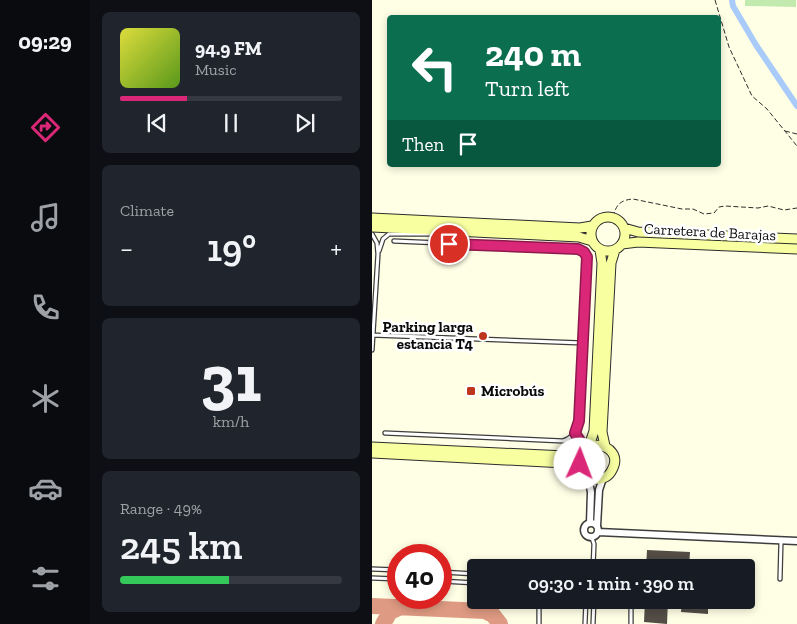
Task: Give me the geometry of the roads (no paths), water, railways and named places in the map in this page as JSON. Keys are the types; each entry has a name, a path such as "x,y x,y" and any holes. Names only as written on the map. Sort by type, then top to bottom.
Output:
{"street":[{"path":"605,446 602,432 610,263 625,234 621,223 605,216 592,226 590,236 600,250 602,263 594,431 580,459 591,492 595,527 596,536 592,538 584,533 586,526 595,527 781,541 796,541"},
{"path":"372,218 570,227 592,226"},
{"path":"372,227 579,237 592,241"},
{"name":"Carretera de Barajas","path":"624,228 638,232 796,239"},
{"name":"Carretera de Barajas","path":"618,247 638,242 796,249"},
{"path":"600,250 605,251 618,247"},
{"path":"372,447 566,456 597,444 605,446 613,454 614,466 608,475 603,478 593,479 565,463 372,454"},
{"path":"595,527 599,490 603,478"}],"lane":[{"path":"378,254 382,242 389,234 425,234 452,231"},
{"path":"372,234 377,243 378,254 372,350"},
{"path":"385,433 563,441 570,439 575,433 579,421 583,343 587,257 584,252 578,249 394,241"},
{"path":"372,335 583,343"},
{"path":"575,433 585,449"},
{"path":"592,538 594,559"},
{"path":"780,579 781,541"},
{"path":"372,569 387,570"},
{"path":"452,573 467,573"},
{"path":"372,578 387,579"},
{"path":"452,582 467,583"},
{"path":"539,609 539,624"},
{"path":"585,624 586,609"},
{"path":"593,624 594,609"},
{"path":"631,609 631,624"}],"waterway":[{"path":"732,0 733,6 756,45 797,106"}],"place":[{"name":"Parking larga estancia T4","path":"483,336"},
{"name":"Microbús","path":"471,391"}]}
